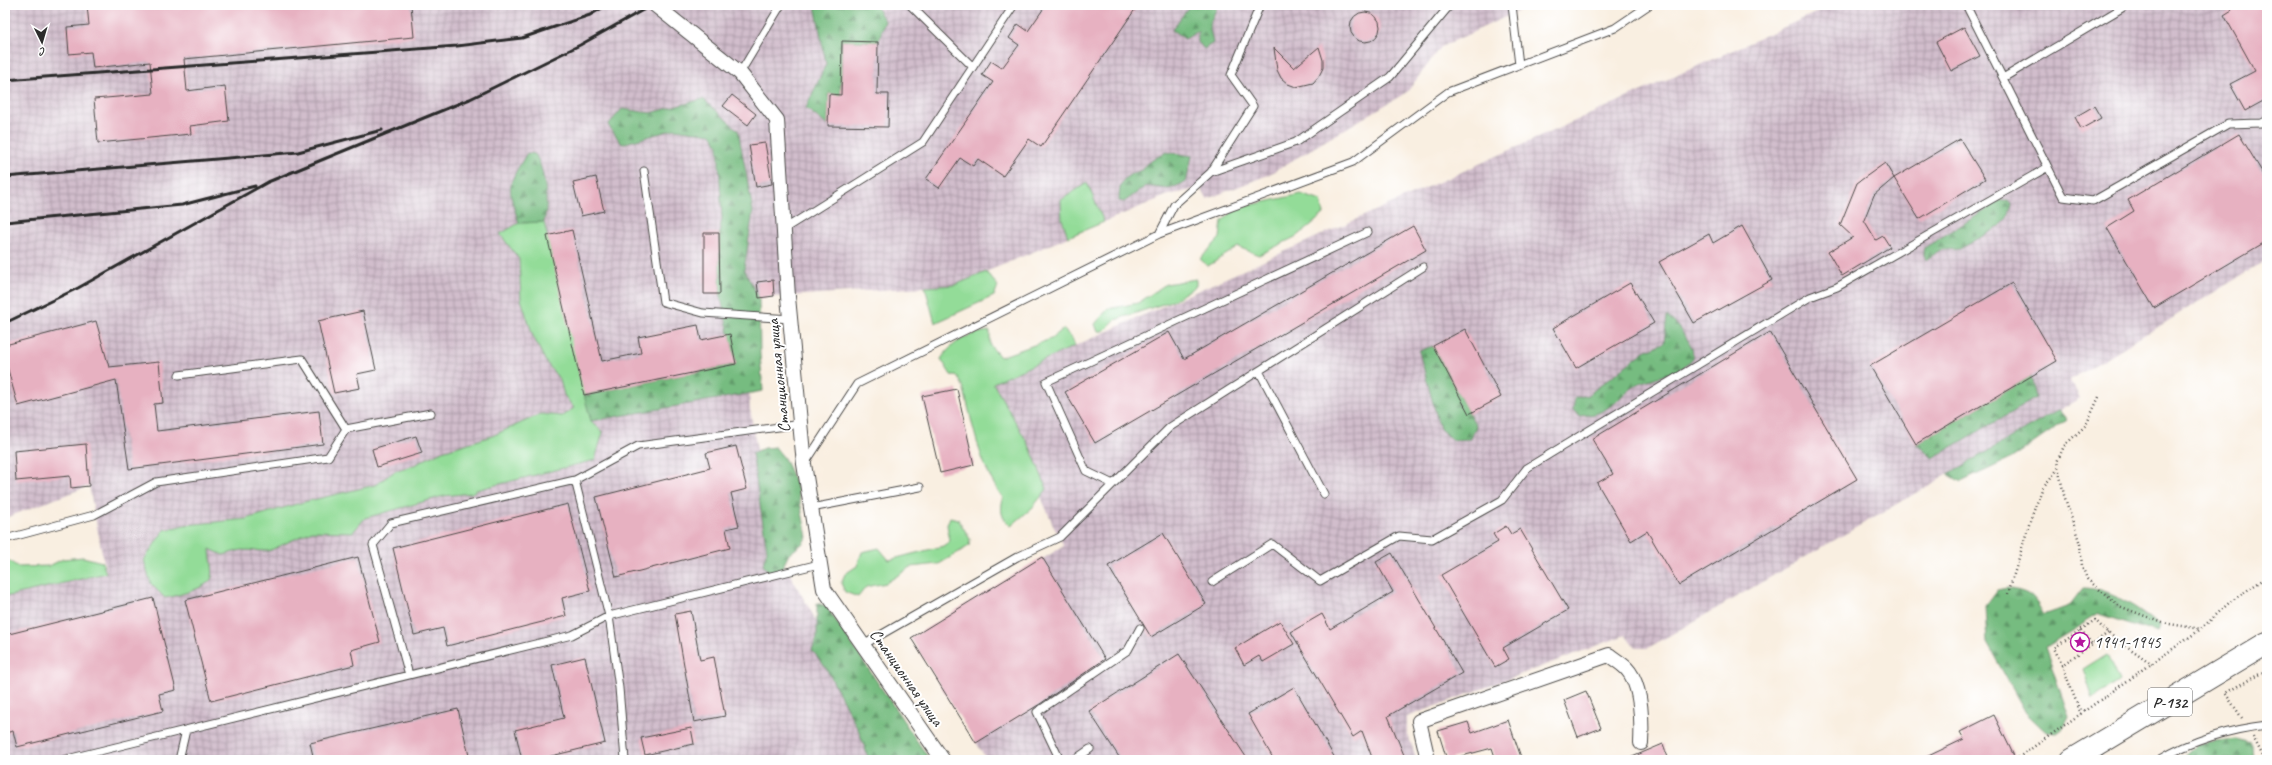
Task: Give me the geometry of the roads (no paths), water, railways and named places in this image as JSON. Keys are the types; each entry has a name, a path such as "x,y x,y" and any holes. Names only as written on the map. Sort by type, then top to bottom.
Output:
{"highway":[{"name":"Р-132","path":"2072,760 2267,644"}],"street":[{"name":"Станционная улица","path":"655,5 740,73 777,120 791,319 804,464 824,589 942,760"},
{"path":"1428,760 1419,721 1609,655 1628,669 1639,695 1642,719 1641,743"}],"lane":[{"path":"740,73 781,5"},
{"path":"910,5 973,67"},
{"path":"784,229 923,142 1014,5"},
{"path":"1159,234 1174,205 1211,172 1253,106 1231,75 1260,5"},
{"path":"1211,172 1296,142 1390,77 1450,5"},
{"path":"1512,5 1519,65"},
{"path":"804,464 857,384 1159,234 1353,162 1448,92 1615,28 1650,5"},
{"path":"1966,5 2063,197 2093,201 2228,124 2261,123 2267,120"},
{"path":"2003,78 2127,5"},
{"path":"1212,582 1272,544 1320,582 1399,536 1432,539 1502,500 1526,468 1810,297 1837,287 2048,167"},
{"path":"644,172 663,302 703,313 791,319"},
{"path":"1113,484 1086,471 1046,382 1368,232"},
{"path":"863,645 1017,557 1060,537 1170,427 1423,267"},
{"path":"179,375 302,359 346,429"},
{"path":"1259,371 1324,494"},
{"path":"5,540 94,515 156,482 328,457 346,429 431,413"},
{"path":"409,675 373,545 391,523 575,480 638,446 801,424"},
{"path":"575,480 609,616 619,688 625,760"},
{"path":"811,508 920,487"},
{"path":"63,760 572,635 609,616 819,564"},
{"path":"1060,760 1037,712 1128,650 1140,628"},
{"path":"2159,760 2179,748 2248,727 2267,725"},
{"path":"179,760 186,730"},
{"path":"1074,760 1090,749"}],"railway":[{"path":"5,80 457,46 522,38 590,15 607,5"},
{"path":"5,323 78,288 268,182 470,99 580,45 652,5"},
{"path":"5,177 298,152 382,130"},
{"path":"5,222 182,205 255,186"}],"place":[{"name":"1941-1945","path":"2080,642"}]}
